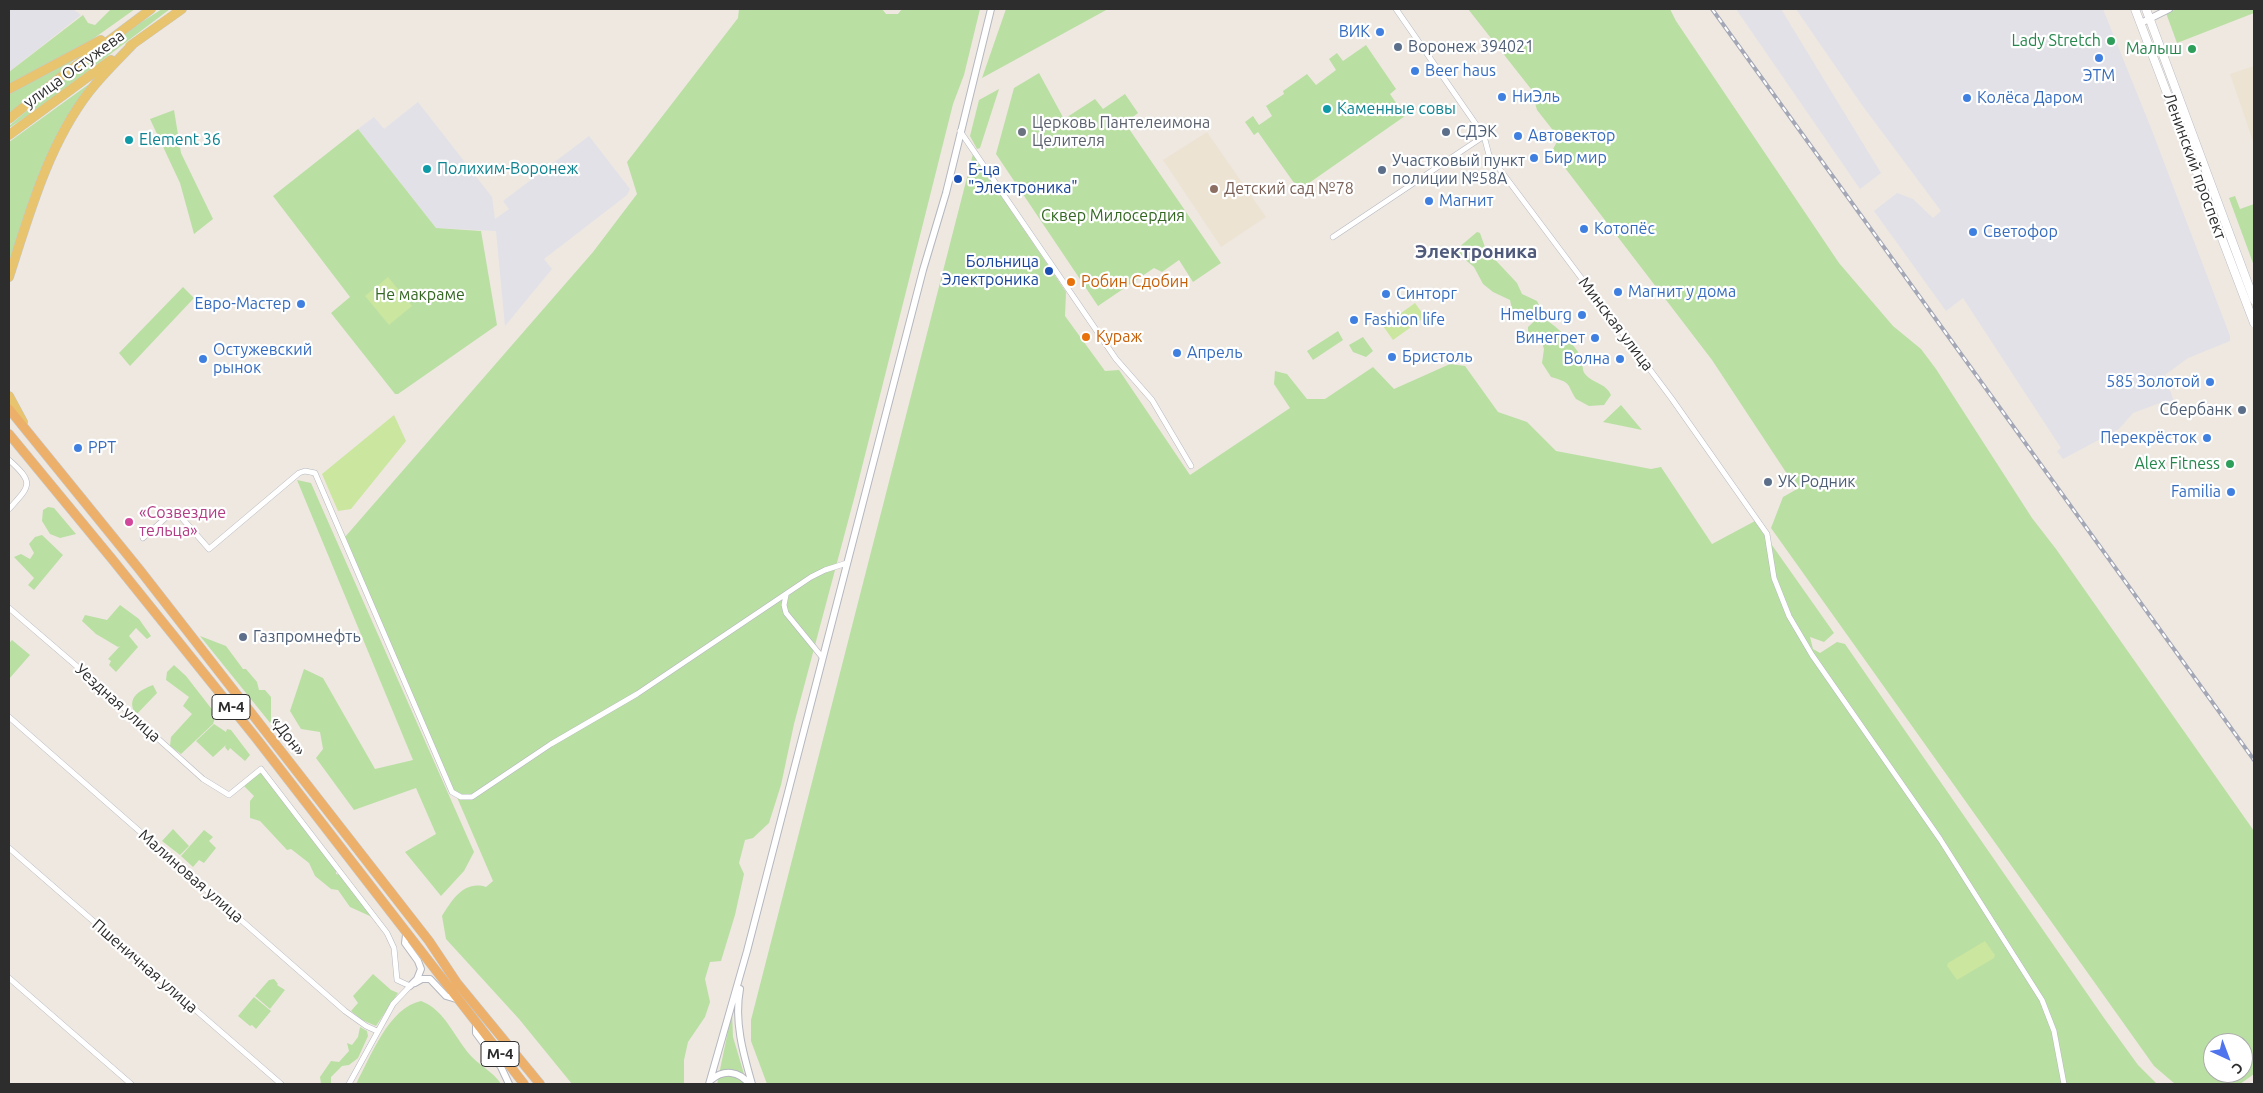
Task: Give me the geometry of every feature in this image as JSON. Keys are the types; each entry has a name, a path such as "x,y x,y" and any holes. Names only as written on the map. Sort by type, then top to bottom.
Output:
{"highway":[{"name":"«Дон»","path":"9,409 185,629 428,941 457,983 540,1084"},
{"name":"«Дон»","path":"10,436 256,738 456,1000 524,1084"}],"main road":[{"name":"улица Остужева","path":"9,119 131,22 151,9"},
{"name":"улица Остужева","path":"9,135 183,9"},
{"name":"Ленинский проспект","path":"2135,9 2254,323"},
{"name":"Ленинский проспект","path":"2146,9 2254,300"},
{"path":"9,89 38,75 131,22"},
{"path":"9,277 44,176 58,142 88,93 133,44"},
{"path":"9,396 28,434"}],"street":[{"path":"710,1082 747,951 923,270 946,193 991,9"},
{"name":"Минская улица","path":"1396,9 1484,136 1492,159 1672,399 1767,534 1774,578 1794,624 1812,655 1940,839 2042,1000 2054,1031 2064,1084"},
{"path":"2141,23 2149,17 2169,9"},
{"path":"960,131 1116,359 1152,400 1191,466"},
{"path":"1333,238 1484,136"},
{"path":"9,460 26,478 27,486 9,510"},
{"path":"143,538 169,515 181,518 209,549 299,473 304,471 315,473 452,792 461,797 472,797 551,744 637,694 811,577 847,563"},
{"path":"786,595 784,605 786,613 822,657"},
{"name":"Уездная улица","path":"9,608 87,674 203,779 229,795 261,769 267,774 386,933 394,948 397,980 410,986"},
{"name":"Малиновая улица","path":"9,717 345,1011 366,1026 377,1031"},
{"name":"Пшеничная улица","path":"9,848 281,1084"},
{"path":"349,1084 393,1004 417,979 421,969 418,961 405,943 406,935"},
{"path":"747,951 737,1007 742,1049 750,1084"},
{"path":"9,978 131,1084"},
{"path":"410,986 419,980 430,979 446,996 456,1000"},
{"path":"476,1024 476,1033 501,1067 509,1084"},
{"path":"710,1082 724,1072 735,1073 750,1084"}],"shaded area":[{"path":"9,9 73,9 81,15 9,72"},
{"path":"1736,9 1781,9 1881,173 1860,189"},
{"path":"1796,9 2103,9 2151,128 2230,336 2230,341 2188,358 2165,375 2174,402 2166,405 2165,401 2133,413 2119,429 2063,459 2057,451 2061,448 1963,298 1946,311 1874,211 1897,193 1913,199 1933,218 1941,211 1862,105"},
{"path":"2254,66 2254,144 2230,74"},
{"path":"418,102 492,197 495,219 509,209 503,201 589,136 630,189 627,195 544,259 552,269 505,326 496,231 436,228 358,129 374,117 384,129"},
{"name":"Детский сад №78","path":"1207,132 1266,217 1221,247 1163,160"}],"green space":[{"path":"111,9 135,9 90,41 9,85 9,72 83,15 88,23 95,25"},
{"path":"162,9 170,9 35,111 9,128 9,126 83,64"},
{"path":"739,9 882,9 886,14 898,14 902,9 980,9 964,75 953,104 855,495 794,724 781,785 769,823 753,838 745,840 739,863 744,874 735,915 721,961 710,962 705,979 710,1002 705,1017 688,1042 684,1060 684,1084 572,1084 519,1019 446,939 442,916 450,904 465,889 471,886 486,887 493,881 345,537 593,252 637,194 627,162 738,18"},
{"path":"1006,9 1108,9 982,78"},
{"path":"1468,9 1670,9 1676,21 1839,263 1893,326 1921,349 1936,369 2032,518 2056,549 2254,831 2254,1074 2253,1033 2203,1033 2203,1083 2241,1083 2240,1084 2175,1084 2154,1066 1771,528 1783,497 1797,489 1712,360 1552,151 1559,138 1537,110 1531,89"},
{"path":"2177,9 2254,9 2254,13 2177,43 2166,13"},
{"path":"1366,45 1396,89 1390,94 1405,116 1299,190 1258,132 1254,135 1245,122 1253,116 1259,125 1272,116 1266,106 1284,94 1283,91 1307,74 1316,85 1336,70 1329,59 1337,53 1343,61"},
{"path":"79,56 9,114 9,93"},
{"name":"Сквер Милосердия","path":"1039,73 1064,119 1095,99 1103,109 1125,94 1138,113 1125,123 1221,263 1193,282 1179,260 1162,272 1154,268 1098,306 996,154 1014,88"},
{"path":"96,79 83,94 9,267 9,142"},
{"path":"999,89 980,148 977,149 970,136 979,100"},
{"path":"174,110 181,153 213,219 194,234 180,183 150,119"},
{"name":"Не макраме","path":"358,129 436,228 481,231 497,325 398,394 395,394 331,313 350,297 273,196"},
{"path":"973,154 1066,292 1065,316 1105,371 1119,370 1190,475 1290,408 1274,384 1275,371 1287,374 1307,399 1325,399 1373,367 1394,389 1450,364 1465,366 1498,412 1527,422 1556,451 1651,469 1661,467 1712,544 1755,521 1834,633 1824,642 1810,637 1813,649 1820,653 1837,642 1845,644 2104,1018 2138,1065 2157,1084 767,1084 751,1041 751,1020"},
{"path":"2235,196 2240,209 2254,204 2254,266 2229,198"},
{"path":"1477,232 1480,233 1486,250 1517,283 1522,294 1537,301 1540,307 1530,318 1525,320 1518,319 1512,309 1510,300 1493,292 1483,284 1474,267 1457,253 1458,248"},
{"path":"388,277 412,306 389,325 365,296"},
{"path":"183,287 194,298 130,366 119,353"},
{"path":"1415,303 1425,317 1393,340 1383,326"},
{"path":"1538,318 1549,322 1561,332 1580,355 1585,374 1609,391 1611,395 1604,405 1589,406 1576,399 1566,382 1551,377 1542,363 1544,349 1542,343 1532,337 1528,330 1528,327"},
{"path":"1338,331 1343,340 1313,360 1307,351"},
{"path":"1363,337 1373,351 1366,357 1353,352 1349,345"},
{"path":"1621,405 1642,430 1603,422"},
{"path":"394,415 406,441 351,509 338,511 322,474"},
{"path":"297,480 311,483 474,852 464,871 441,896 405,852 436,834 416,788 354,810 316,758 323,749 320,732 301,729 290,711 304,669 323,678 375,769 413,760"},
{"path":"48,507 54,508 76,534 60,538 50,534 42,521 43,510"},
{"path":"42,535 63,555 34,590 28,585 34,578 14,557 21,554 30,559 34,553 29,544 35,537"},
{"path":"120,605 139,619 151,636 147,639 136,628 129,636 138,647 116,672 109,665 111,661 108,659 120,646 118,647 96,634 82,621 85,615 107,620"},
{"path":"200,636 226,646 243,669 246,669 257,682 259,690 265,690 271,697 271,724"},
{"path":"12,640 30,655 9,679 9,643"},
{"path":"174,665 186,676 214,712 215,718 213,724 181,754 170,746 171,737 192,714 183,706 189,697 166,680 167,672"},
{"path":"153,685 157,693 136,715 132,704 133,699 143,689"},
{"path":"214,724 226,732 227,729 231,730 250,755 245,761 230,748 228,751 225,747 226,745 213,757 196,741"},
{"path":"262,773 336,869 336,874 341,875 372,917 350,907 338,890 331,889 315,876 309,863 291,849 287,850 260,821 250,818 250,801 254,796 244,786 257,774"},
{"path":"173,829 189,846 180,855 162,841"},
{"path":"204,830 213,837 209,841 216,848 204,863 199,860 193,867 181,856"},
{"path":"1985,941 1995,955 1994,958 1957,980 1947,966 1948,963"},
{"path":"373,974 391,990 398,993 376,1026 362,1020 351,1011 358,1003 353,996"},
{"path":"274,979 277,985 285,990 270,1009 255,996 269,980"},
{"path":"254,997 271,1011 256,1029 238,1016"},
{"path":"421,1001 430,1005 444,1018 467,1051 501,1084 356,1084 374,1048 390,1023 410,1005"},
{"path":"732,1012 733,1037 747,1084 717,1084"},
{"path":"360,1027 367,1031 368,1036 358,1058 349,1065 342,1066 331,1077 331,1084 321,1084 320,1077 331,1061 339,1062 349,1051 347,1043 352,1045 358,1037"}],"railway":[{"path":"1712,9 2254,760"}],"place":[{"name":"ВИК","path":"1380,32"},
{"name":"Lady Stretch","path":"2111,41"},
{"name":"Воронеж 394021","path":"1398,47"},
{"name":"Малыш","path":"2192,49"},
{"name":"ЭТМ","path":"2099,58"},
{"name":"Beer haus","path":"1415,71"},
{"name":"НиЭль","path":"1502,97"},
{"name":"Колёса Даром","path":"1967,98"},
{"name":"Каменные совы","path":"1327,109"},
{"name":"Церковь Пантелеимона Целителя","path":"1022,132"},
{"name":"СДЭК","path":"1446,132"},
{"name":"Автовектор","path":"1518,136"},
{"name":"Element 36","path":"129,140"},
{"name":"Бир мир","path":"1534,158"},
{"name":"Полихим-Воронеж","path":"427,169"},
{"name":"Участковый пункт полиции №58А","path":"1382,170"},
{"name":"Б-ца \"Электроника\"","path":"958,179"},
{"name":"Детский сад №78","path":"1214,189"},
{"name":"Магнит","path":"1429,201"},
{"name":"Котопёс","path":"1584,229"},
{"name":"Светофор","path":"1973,232"},
{"name":"Больница Электроника","path":"1049,271"},
{"name":"Робин Сдобин","path":"1071,282"},
{"name":"Магнит у дома","path":"1618,292"},
{"name":"Синторг","path":"1386,294"},
{"name":"Евро-Мастер","path":"301,304"},
{"name":"Hmelburg","path":"1582,315"},
{"name":"Fashion life","path":"1354,320"},
{"name":"Кураж","path":"1086,337"},
{"name":"Винегрет","path":"1595,338"},
{"name":"Апрель","path":"1177,353"},
{"name":"Бристоль","path":"1392,357"},
{"name":"Остужевский рынок","path":"203,359"},
{"name":"Волна","path":"1620,359"},
{"name":"585 Золотой","path":"2210,382"},
{"name":"Сбербанк","path":"2242,410"},
{"name":"Перекрёсток","path":"2207,438"},
{"name":"РРТ","path":"78,448"},
{"name":"Alex Fitness","path":"2230,464"},
{"name":"УК Родник","path":"1768,482"},
{"name":"Familia","path":"2231,492"},
{"name":"«Созвездие тельца»","path":"129,522"},
{"name":"Газпромнефть","path":"243,637"}],"district":[{"name":"Электроника","path":"1476,252"}]}
